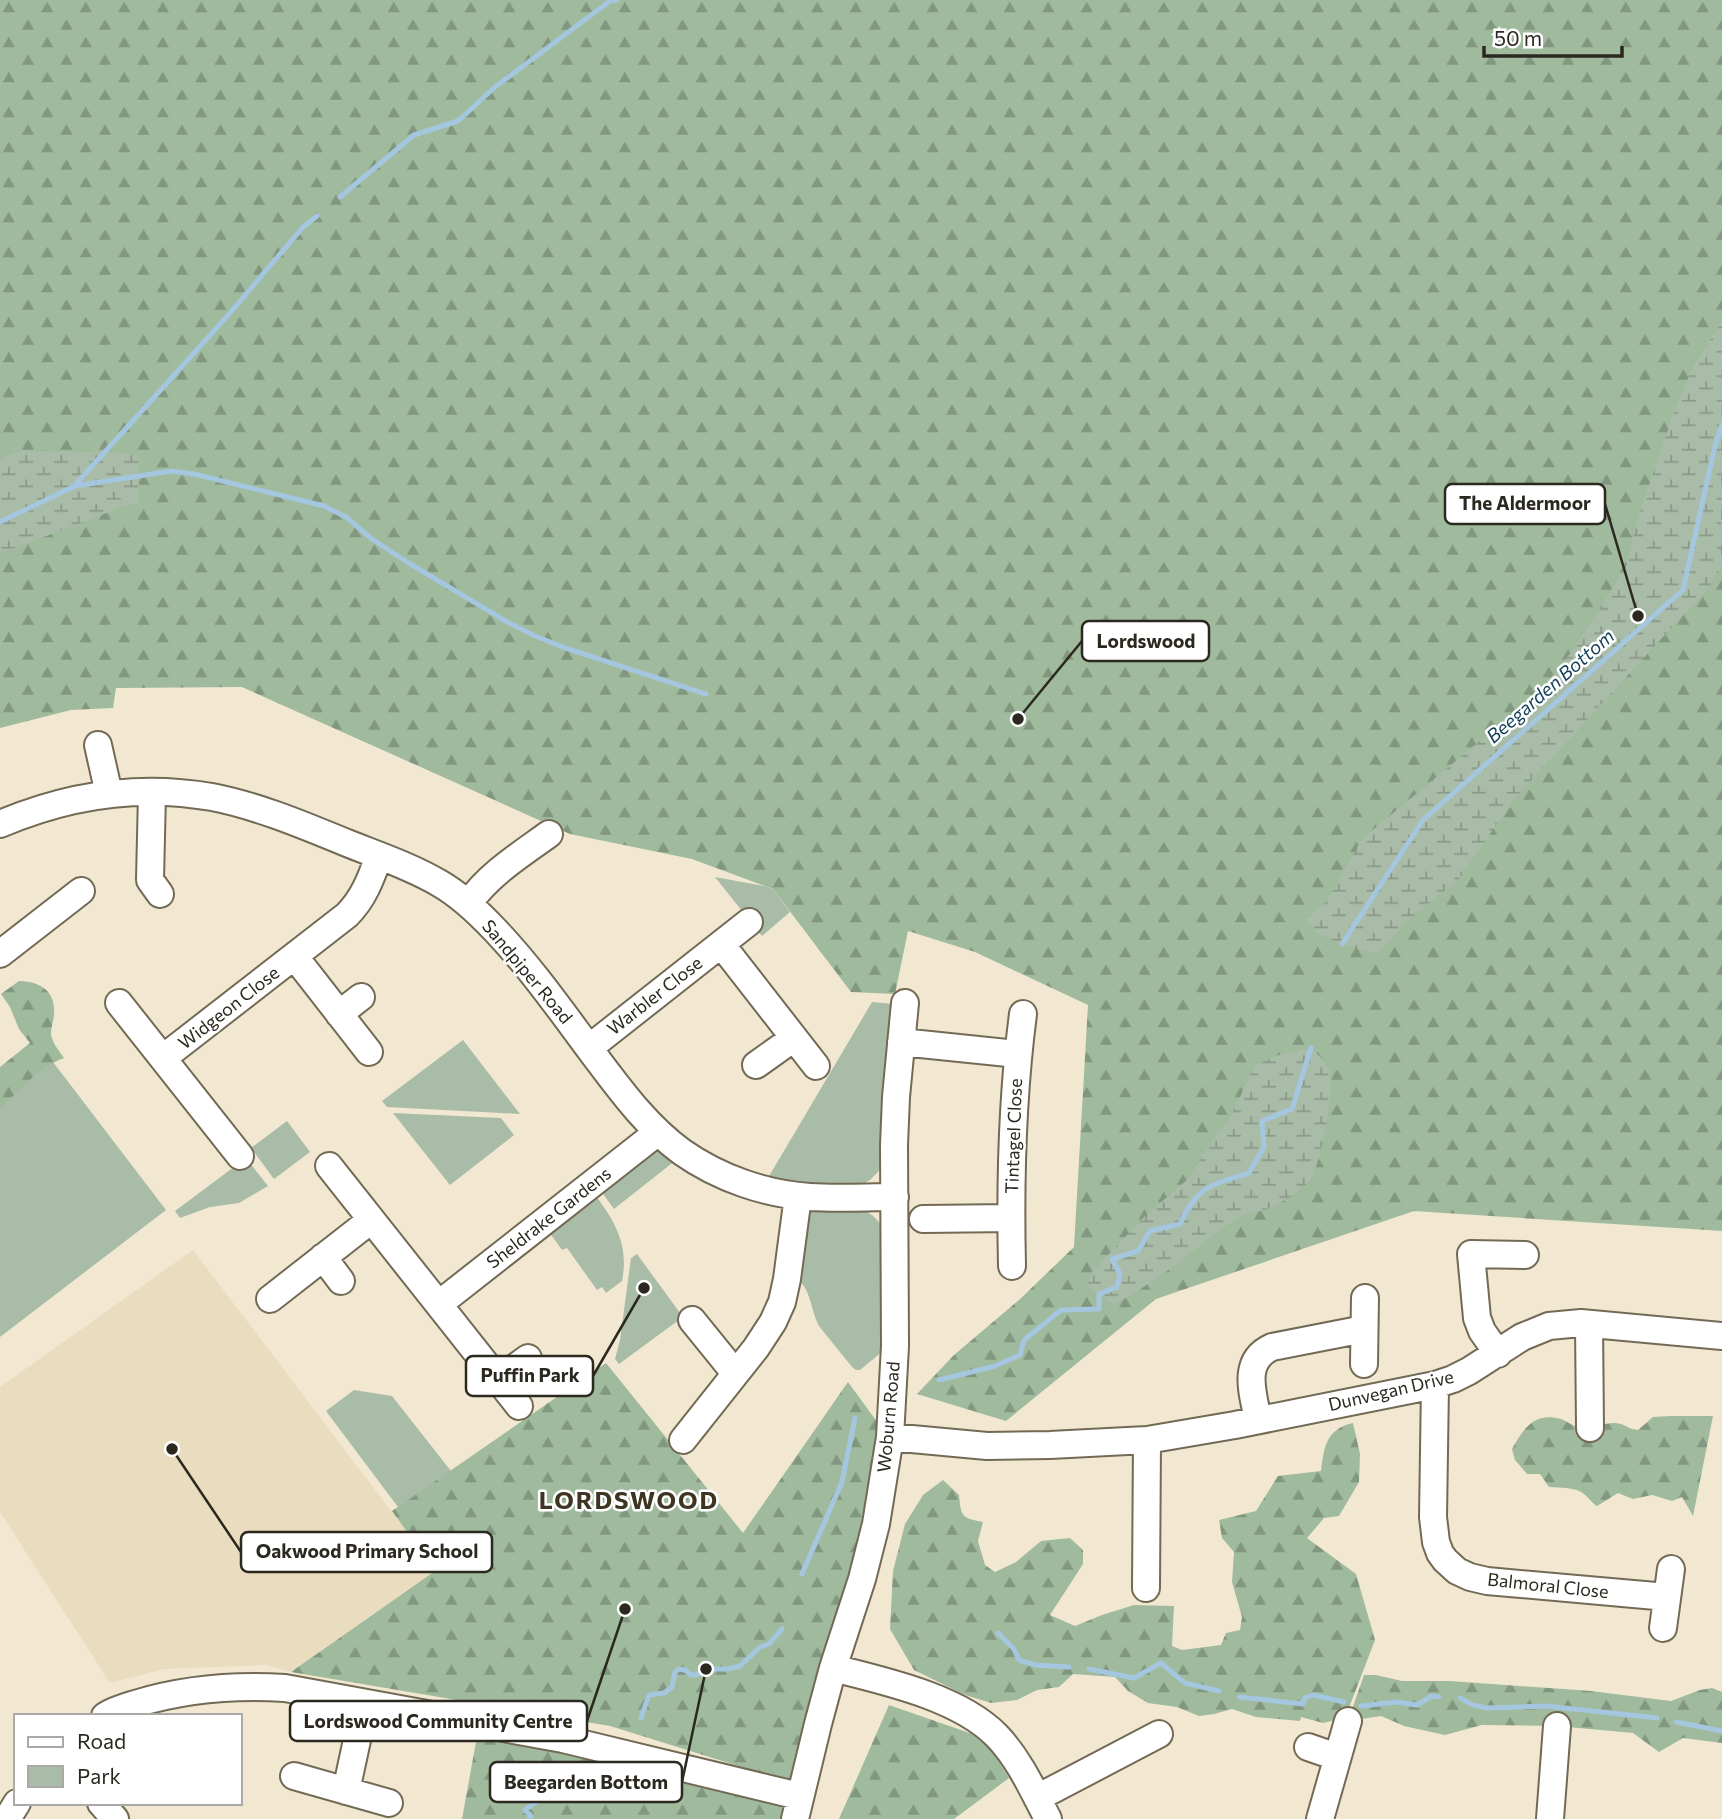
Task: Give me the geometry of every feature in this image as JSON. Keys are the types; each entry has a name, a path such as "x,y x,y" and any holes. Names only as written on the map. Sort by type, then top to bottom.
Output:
{"street":[{"path":"98,745 109,794"},
{"path":"152,793 150,880 160,894"},
{"name":"Sandpiper Road","path":"0,824 63,802 109,794 181,793 212,797 307,826 416,871 440,883 468,904 494,929 529,969 625,1095 658,1132 683,1153 733,1179 763,1189 798,1196 895,1197"},
{"path":"468,904 494,875 549,834"},
{"name":"Widgeon Close","path":"163,1059 334,927 357,906 370,882 379,856"},
{"path":"0,954 81,891"},
{"name":"Warbler Close","path":"589,1048 749,922"},
{"path":"722,944 816,1066"},
{"name":"Widgeon Close","path":"295,957 369,1052"},
{"path":"339,1014 361,997"},
{"name":"Widgeon Close","path":"119,1003 240,1156"},
{"name":"Woburn Road","path":"797,1807 833,1668 877,1524 890,1437 895,1346 896,1109 905,1003"},
{"name":"Tintagel Close","path":"1012,1266 1012,1140 1023,1014"},
{"path":"756,1065 794,1038"},
{"name":"Tintagel Close","path":"901,1042 1018,1054"},
{"name":"Sheldrake Gardens","path":"439,1304 658,1132"},
{"path":"329,1166 519,1406"},
{"path":"683,1440 756,1348 782,1302 788,1279 798,1196"},
{"name":"Tintagel Close","path":"923,1219 1011,1218"},
{"path":"270,1299 371,1220"},
{"path":"1498,1354 1482,1331 1477,1318 1472,1254 1525,1255"},
{"path":"323,1258 341,1281"},
{"name":"Dunvegan Drive","path":"1364,1364 1365,1298"},
{"path":"692,1320 735,1373"},
{"name":"Dunvegan Drive","path":"890,1437 987,1446 1050,1446 1147,1440 1435,1385 1461,1375 1536,1330 1565,1323 1722,1336"},
{"path":"1589,1324 1590,1428"},
{"path":"1258,1420 1251,1376 1254,1364 1263,1351 1364,1329"},
{"path":"498,1380 528,1358"},
{"name":"Balmoral Close","path":"1435,1385 1434,1530 1440,1553 1448,1563 1470,1577 1487,1581 1667,1597"},
{"path":"1146,1588 1147,1440"},
{"path":"1663,1629 1671,1569"},
{"path":"833,1668 887,1681 956,1708 974,1718 998,1738 1014,1758 1042,1808 1159,1734"},
{"path":"108,1714 148,1700 180,1693 253,1686 285,1688 563,1739 797,1807"},
{"path":"346,1791 365,1703"},
{"path":"1320,1819 1348,1721"},
{"path":"1550,1819 1557,1726"},
{"path":"1308,1747 1337,1756"},
{"path":"293,1776 389,1803"},
{"path":"104,1805 115,1819"}],"shaded area":[{"path":"193,1250 436,1570 291,1672 267,1665 164,1669 110,1683 0,1512 0,1387"}],"green space":[{"path":"0,0 1722,0 1722,1231 1414,1211 1156,1299 1006,1421 917,1394 954,1355 1019,1300 1074,1247 1088,1005 975,952 908,931 895,994 851,992 773,889 692,859 570,834 242,687 116,688 113,708 71,710 0,728"},
{"path":"1722,321 1721,568 1709,587 1514,799 1458,880 1407,921 1378,954 1318,934 1306,919 1326,902 1362,839 1541,690 1576,646 1626,567 1637,521 1675,409 1693,367"},
{"path":"21,450 126,453 139,458 139,502 0,553 0,459"},
{"path":"715,877 773,889 790,912 762,936"},
{"path":"19,981 38,985 51,997 54,1013 51,1036 64,1058 37,1073 0,1108 0,1067 30,1043 19,1029 1,994"},
{"path":"872,1002 893,1004 883,1162 878,1172 861,1185 809,1185 768,1178"},
{"path":"463,1040 520,1114 387,1107 382,1101"},
{"path":"1311,1048 1327,1066 1331,1082 1322,1143 1315,1170 1307,1183 1279,1204 1229,1223 1165,1272 1114,1305 1087,1286 1093,1271 1144,1217 1188,1179 1230,1118 1255,1065 1281,1054"},
{"path":"53,1062 166,1210 0,1337 0,1099"},
{"path":"393,1113 501,1118 514,1135 450,1185"},
{"path":"287,1121 310,1152 274,1179 251,1148"},
{"path":"658,1148 676,1160 614,1209 601,1191"},
{"path":"246,1158 268,1186 239,1203 210,1207 180,1218 175,1211"},
{"path":"596,1196 615,1226 624,1257 622,1281 606,1293 602,1287 597,1290 567,1248 562,1250 549,1232"},
{"path":"819,1207 864,1210 878,1221 884,1230 883,1351 860,1370 852,1367 819,1326 808,1294 797,1279 806,1221 810,1212"},
{"path":"637,1254 683,1317 619,1364 615,1359 631,1258"},
{"path":"606,1363 743,1533 848,1382 878,1423 859,1549 793,1783 610,1726 291,1672 435,1571 392,1511"},
{"path":"354,1390 392,1396 451,1471 398,1507 326,1411"},
{"path":"1713,1416 1693,1516 1682,1497 1672,1501 1652,1495 1633,1499 1618,1493 1597,1506 1577,1490 1549,1487 1540,1474 1527,1474 1515,1460 1512,1449 1526,1428 1544,1418 1561,1419 1587,1432 1612,1423 1638,1430 1653,1417"},
{"path":"1353,1423 1360,1454 1359,1482 1339,1516 1324,1518 1307,1538 1356,1574 1375,1640 1345,1718 1323,1723 1301,1717 1300,1721 1256,1717 1232,1709 1199,1716 1177,1707 1148,1703 1128,1691 1115,1677 1073,1674 1059,1687 1037,1690 1017,1700 991,1703 965,1695 914,1670 890,1629 893,1571 905,1524 923,1495 943,1480 959,1495 960,1508 964,1515 983,1522 978,1541 985,1565 995,1572 1016,1562 1041,1541 1070,1538 1083,1550 1083,1564 1050,1615 1075,1626 1134,1605 1174,1606 1172,1646 1182,1650 1221,1645 1226,1633 1240,1630 1242,1617 1232,1582 1234,1552 1222,1538 1219,1520 1256,1511 1278,1476 1321,1471 1325,1447 1332,1434"},
{"path":"1364,1675 1402,1681 1450,1681 1591,1691 1671,1701 1712,1688 1722,1692 1722,1743 1683,1738 1659,1752 1633,1733 1557,1726 1482,1725 1445,1735 1404,1726 1381,1716 1348,1721"},
{"path":"889,1705 984,1738 1009,1778 954,1819 839,1819"},
{"path":"478,1731 628,1756 788,1808 786,1819 462,1819"}],"waterway":[{"path":"340,197 414,135 458,121 495,87 610,1 617,0"},
{"path":"76,484 230,313 303,227 317,216"},
{"name":"Beegarden Bottom","path":"1342,944 1423,820 1683,590 1722,425"},
{"path":"0,522 75,486 171,471 194,474 324,506 346,517 372,539 407,562 535,636 706,694"},
{"name":"Beegarden Bottom","path":"939,1380 995,1366 1020,1355 1024,1340 1061,1310 1099,1309 1099,1294 1117,1287 1120,1274 1112,1259 1138,1251 1150,1231 1180,1224 1193,1201 1207,1188 1249,1173 1264,1147 1262,1121 1292,1109 1311,1048"},
{"name":"Beegarden Bottom","path":"802,1574 842,1482 855,1418"},
{"name":"Beegarden Bottom","path":"641,1718 649,1695 664,1693 672,1687 675,1672 679,1669 696,1675 706,1669 740,1666 760,1647 769,1644 782,1629"},
{"path":"998,1633 1014,1649 1019,1660 1035,1665 1069,1667"},
{"path":"1089,1669 1134,1678 1161,1663 1185,1683 1219,1691"},
{"path":"1239,1697 1303,1704 1305,1698 1313,1695 1344,1702"},
{"path":"1361,1706 1397,1702 1417,1705 1432,1696 1439,1697"},
{"path":"1460,1698 1487,1708 1546,1706 1657,1718"},
{"path":"1676,1722 1722,1731"},
{"name":"Beegarden Bottom","path":"529,1819 531,1816 525,1810 539,1800 551,1786 591,1790 603,1782"}],"place":[{"name":"The Aldermoor","path":"1638,616"},
{"name":"Lordswood","path":"1018,719"},
{"name":"Puffin Park","path":"644,1288"},
{"name":"Oakwood Primary School","path":"172,1449"},
{"name":"Lordswood Community Centre","path":"625,1609"},
{"name":"Beegarden Bottom","path":"706,1669"}],"district":[{"name":"LORDSWOOD","path":"629,1501"}]}
